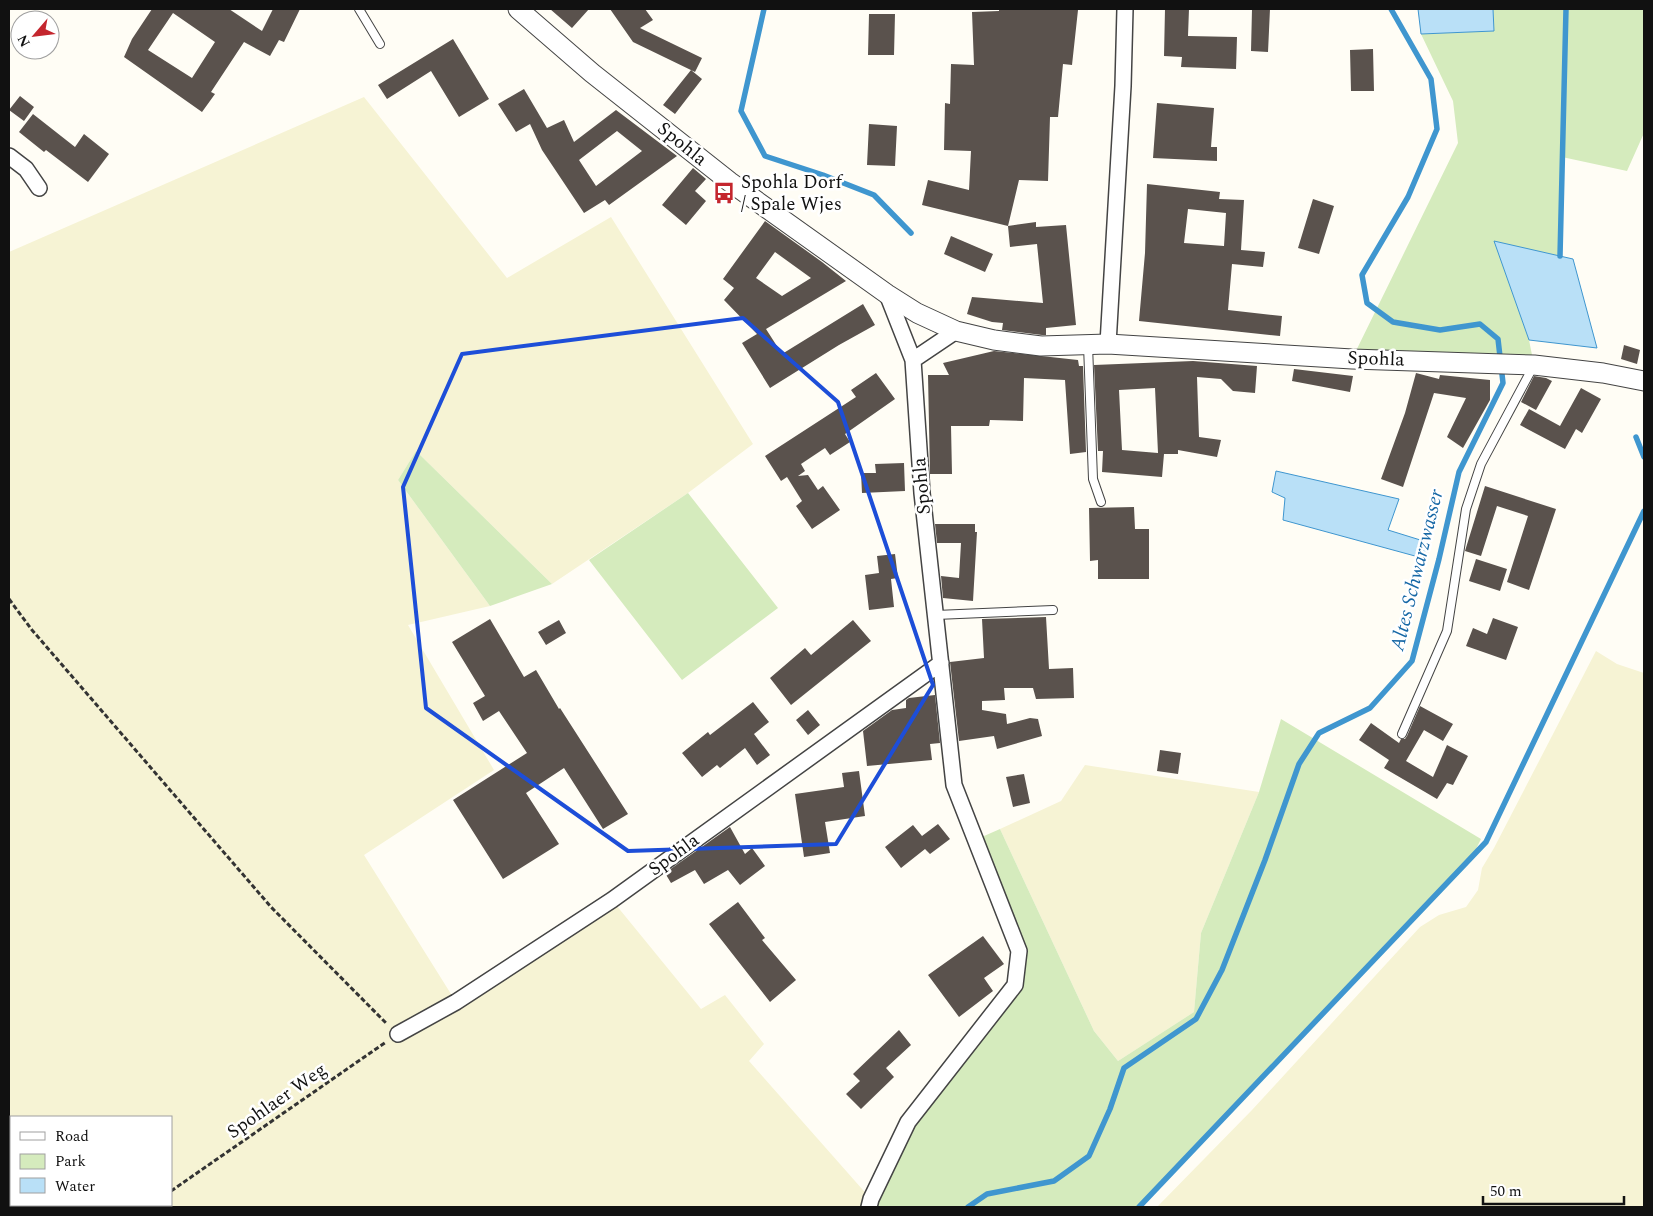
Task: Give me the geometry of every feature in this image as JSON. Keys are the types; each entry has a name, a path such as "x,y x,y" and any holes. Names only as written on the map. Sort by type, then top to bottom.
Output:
{"street":[{"name":"Spohla","path":"518,9 592,72 730,182 887,294 917,313 956,331 994,340 1040,346 1108,344 1352,359 1526,365 1603,373 1644,381"},
{"path":"1108,344 1122,96 1124,9"},
{"path":"9,156 26,169 39,188"},
{"name":"Spohla","path":"869,1207 871,1199 908,1122 1015,986 1019,951 954,785 922,493 913,360 887,294"},
{"path":"913,360 956,331"},
{"name":"Spohla","path":"398,1034 456,1002 612,900 941,663"}],"lane":[{"path":"359,9 380,44"},
{"path":"1088,345 1093,479 1100,502"},
{"path":"1402,734 1447,630 1466,509 1481,464 1526,365"},
{"path":"936,615 1053,610"}],"path":[{"path":"9,599 32,630 271,907 398,1034"},
{"name":"Spohlaer Weg","path":"172,1190 398,1034"}],"highlighted area":[{"path":"743,318 838,402 933,685 836,844 628,851 426,708 403,487 462,354"}],"shaded area":[{"path":"364,97 507,278 611,217 753,444 688,493 552,584 416,451 398,480 490,606 408,625 494,770 364,855 456,1002 612,900 701,1009 725,995 764,1044 749,1061 870,1198 869,1207 9,1207 9,252"},
{"path":"1596,651 1617,664 1644,673 1644,1207 1157,1207 1252,1110 1420,927 1439,915 1466,907 1478,890 1482,868"},
{"path":"1085,765 1259,792 1201,933 1194,1012 1118,1061 1094,1031 1000,829 1061,801"}],"green space":[{"path":"1493,9 1644,9 1644,133 1627,171 1562,157 1560,256 1495,242 1529,340 1534,365 1352,359 1458,143 1453,101 1421,34 1494,31"},
{"path":"416,451 552,584 490,606 398,480"},
{"path":"688,493 778,608 682,680 589,560"},
{"path":"1281,719 1481,839 1470,861 1139,1207 869,1207 908,1122 1015,985 1019,951 975,840 1000,829 1094,1031 1118,1061 1194,1012 1201,933 1259,792"}],"water":[{"path":"1418,9 1493,9 1494,31 1421,34"},
{"path":"1494,241 1573,259 1597,348 1529,340"},
{"path":"1276,471 1399,499 1388,530 1430,543 1426,559 1283,520 1285,498 1272,492"}],"building":[{"path":"152,9 229,9 262,31 273,9 300,9 284,42 279,40 270,56 244,42 211,92 215,94 202,112 124,57 132,39","holes":["173,13 215,42 192,78 148,50"]},
{"path":"550,9 589,9 572,28"},
{"path":"610,9 645,9 653,20 640,28 702,58 695,72 633,42"},
{"path":"999,9 1078,10 1072,65 1063,64 1058,117 1050,117 1048,181 1019,180 1008,226 922,205 928,180 969,190 971,151 944,150 945,103 950,104 951,64 974,65 972,12 999,11"},
{"path":"1165,9 1189,9 1188,36 1237,37 1236,69 1181,67 1182,57 1164,56"},
{"path":"1252,9 1270,9 1268,52 1251,51"},
{"path":"869,14 895,14 894,55 868,55"},
{"path":"453,39 489,99 459,117 431,71 387,99 378,85"},
{"path":"1373,49 1374,91 1351,91 1350,50"},
{"path":"691,70 702,79 675,114 663,105"},
{"path":"524,89 547,128 564,120 574,142 616,110 677,156 609,205 605,200 584,213 542,150 530,124 516,132 498,104","holes":["617,131 642,151 596,186 579,160"]},
{"path":"20,96 34,107 24,121 9,110"},
{"path":"1157,103 1214,108 1211,147 1217,147 1217,161 1153,158"},
{"path":"33,114 75,147 84,134 109,154 88,182 46,150 44,152 19,132"},
{"path":"869,124 897,126 895,166 867,165"},
{"path":"693,168 706,179 695,191 706,201 686,225 662,205"},
{"path":"1147,184 1220,192 1219,199 1244,200 1241,250 1265,252 1263,267 1232,264 1228,310 1282,316 1280,336 1139,321 1145,253","holes":["1188,209 1226,213 1224,246 1184,243"]},
{"path":"1313,199 1334,206 1319,254 1298,248"},
{"path":"765,221 846,281 766,329 782,354 863,304 875,325 770,388 742,343 757,334 724,300 734,288 723,279","holes":["775,252 811,278 782,296 756,278"]},
{"path":"1036,222 1036,227 1066,225 1076,325 1046,328 1046,335 1042,335 1002,330 1003,323 992,322 967,314 972,297 1043,303 1037,244 1010,247 1008,226"},
{"path":"951,236 993,254 985,272 944,254"},
{"path":"1624,345 1640,350 1637,364 1621,359"},
{"path":"994,351 1078,360 1079,366 1083,366 1086,452 1070,454 1065,380 1024,378 1023,421 990,420 989,426 951,426 952,474 930,474 928,375 949,375 943,363"},
{"path":"1193,361 1257,366 1255,393 1233,391 1221,379 1197,377 1199,437 1221,440 1217,457 1178,450 1178,454 1164,454 1162,477 1102,472 1103,451 1098,451 1094,365","holes":["1155,388 1158,453 1122,450 1119,390"]},
{"path":"1294,369 1353,376 1350,392 1292,381"},
{"path":"876,373 895,399 845,434 850,442 830,455 825,448 801,464 805,471 798,476 808,475 818,490 823,486 840,510 812,529 796,506 802,501 787,477 781,481 765,456 856,397 851,390"},
{"path":"1416,373 1439,379 1440,375 1490,380 1490,400 1463,448 1447,437 1466,398 1434,393 1403,487 1381,479 1405,413"},
{"path":"1534,376 1552,381 1536,410 1521,402"},
{"path":"1581,388 1601,399 1582,433 1576,429 1565,449 1520,425 1529,409 1560,426"},
{"path":"904,463 905,491 862,493 861,473 876,473 875,464"},
{"path":"1485,486 1556,509 1529,590 1507,582 1528,516 1497,506 1481,556 1465,551"},
{"path":"1134,507 1135,529 1149,529 1149,579 1098,579 1098,560 1090,561 1089,508"},
{"path":"935,524 975,524 975,532 977,532 973,601 943,598 941,576 959,578 961,543 937,543"},
{"path":"895,554 898,578 891,579 894,607 869,610 865,575 879,573 877,556"},
{"path":"1476,559 1507,569 1500,591 1469,581"},
{"path":"1046,617 1049,669 1073,668 1074,698 1036,699 1033,688 1004,688 1005,700 982,701 982,710 1006,714 1007,724 1030,718 1038,719 1042,736 997,749 994,736 959,741 950,662 984,658 982,619"},
{"path":"1493,618 1518,627 1506,660 1466,646 1473,628 1487,634"},
{"path":"490,619 524,677 536,670 559,709 628,814 603,829 564,768 526,793 559,844 503,879 453,800 527,753 499,711 483,721 473,703 485,696 452,642"},
{"path":"559,620 566,633 546,645 538,632"},
{"path":"853,620 871,641 791,705 770,678 805,648 811,655"},
{"path":"935,695 940,743 930,744 932,760 867,766 863,731 892,710 906,708 906,700 909,698"},
{"path":"753,702 769,722 754,734 770,755 757,765 745,748 720,768 717,765 702,777 682,753 708,732 710,735"},
{"path":"1420,706 1453,724 1443,741 1424,730 1406,761 1433,777 1447,745 1468,756 1453,785 1447,783 1437,799 1384,768 1389,760 1359,740 1371,723 1399,743 1401,739 1405,739 1407,736"},
{"path":"808,710 820,725 808,735 796,720"},
{"path":"1160,750 1181,753 1178,774 1157,771"},
{"path":"859,771 865,816 825,822 830,853 804,857 795,794 844,787 842,773"},
{"path":"1024,774 1030,803 1013,807 1006,777"},
{"path":"938,824 950,839 930,854 925,849 901,868 885,847 913,825 922,836"},
{"path":"730,827 745,854 752,848 765,866 740,885 728,870 704,884 695,870 671,883 665,873"},
{"path":"738,902 765,938 762,940 796,980 770,1002 709,924"},
{"path":"983,936 1004,964 984,978 993,991 959,1017 928,975"},
{"path":"899,1030 911,1045 886,1068 894,1077 861,1109 846,1094 860,1081 853,1074"}],"waterway":[{"path":"764,9 741,111 765,156 823,175 874,195 911,233"},
{"name":"Altes Schwarzwasser","path":"968,1207 987,1194 1054,1181 1089,1156 1110,1109 1124,1068 1196,1019 1222,970 1265,860 1299,764 1319,733 1370,708 1412,661 1439,559 1459,472 1503,383 1498,339 1480,324 1440,330 1393,322 1367,303 1362,275 1408,197 1437,129 1431,79 1391,9"},
{"path":"1560,256 1566,9"},
{"path":"1636,437 1644,457"},
{"path":"1139,1207 1486,842 1644,511"}],"place":[{"name":"Spohla Dorf / Spale Wjes","path":"724,193"}]}
